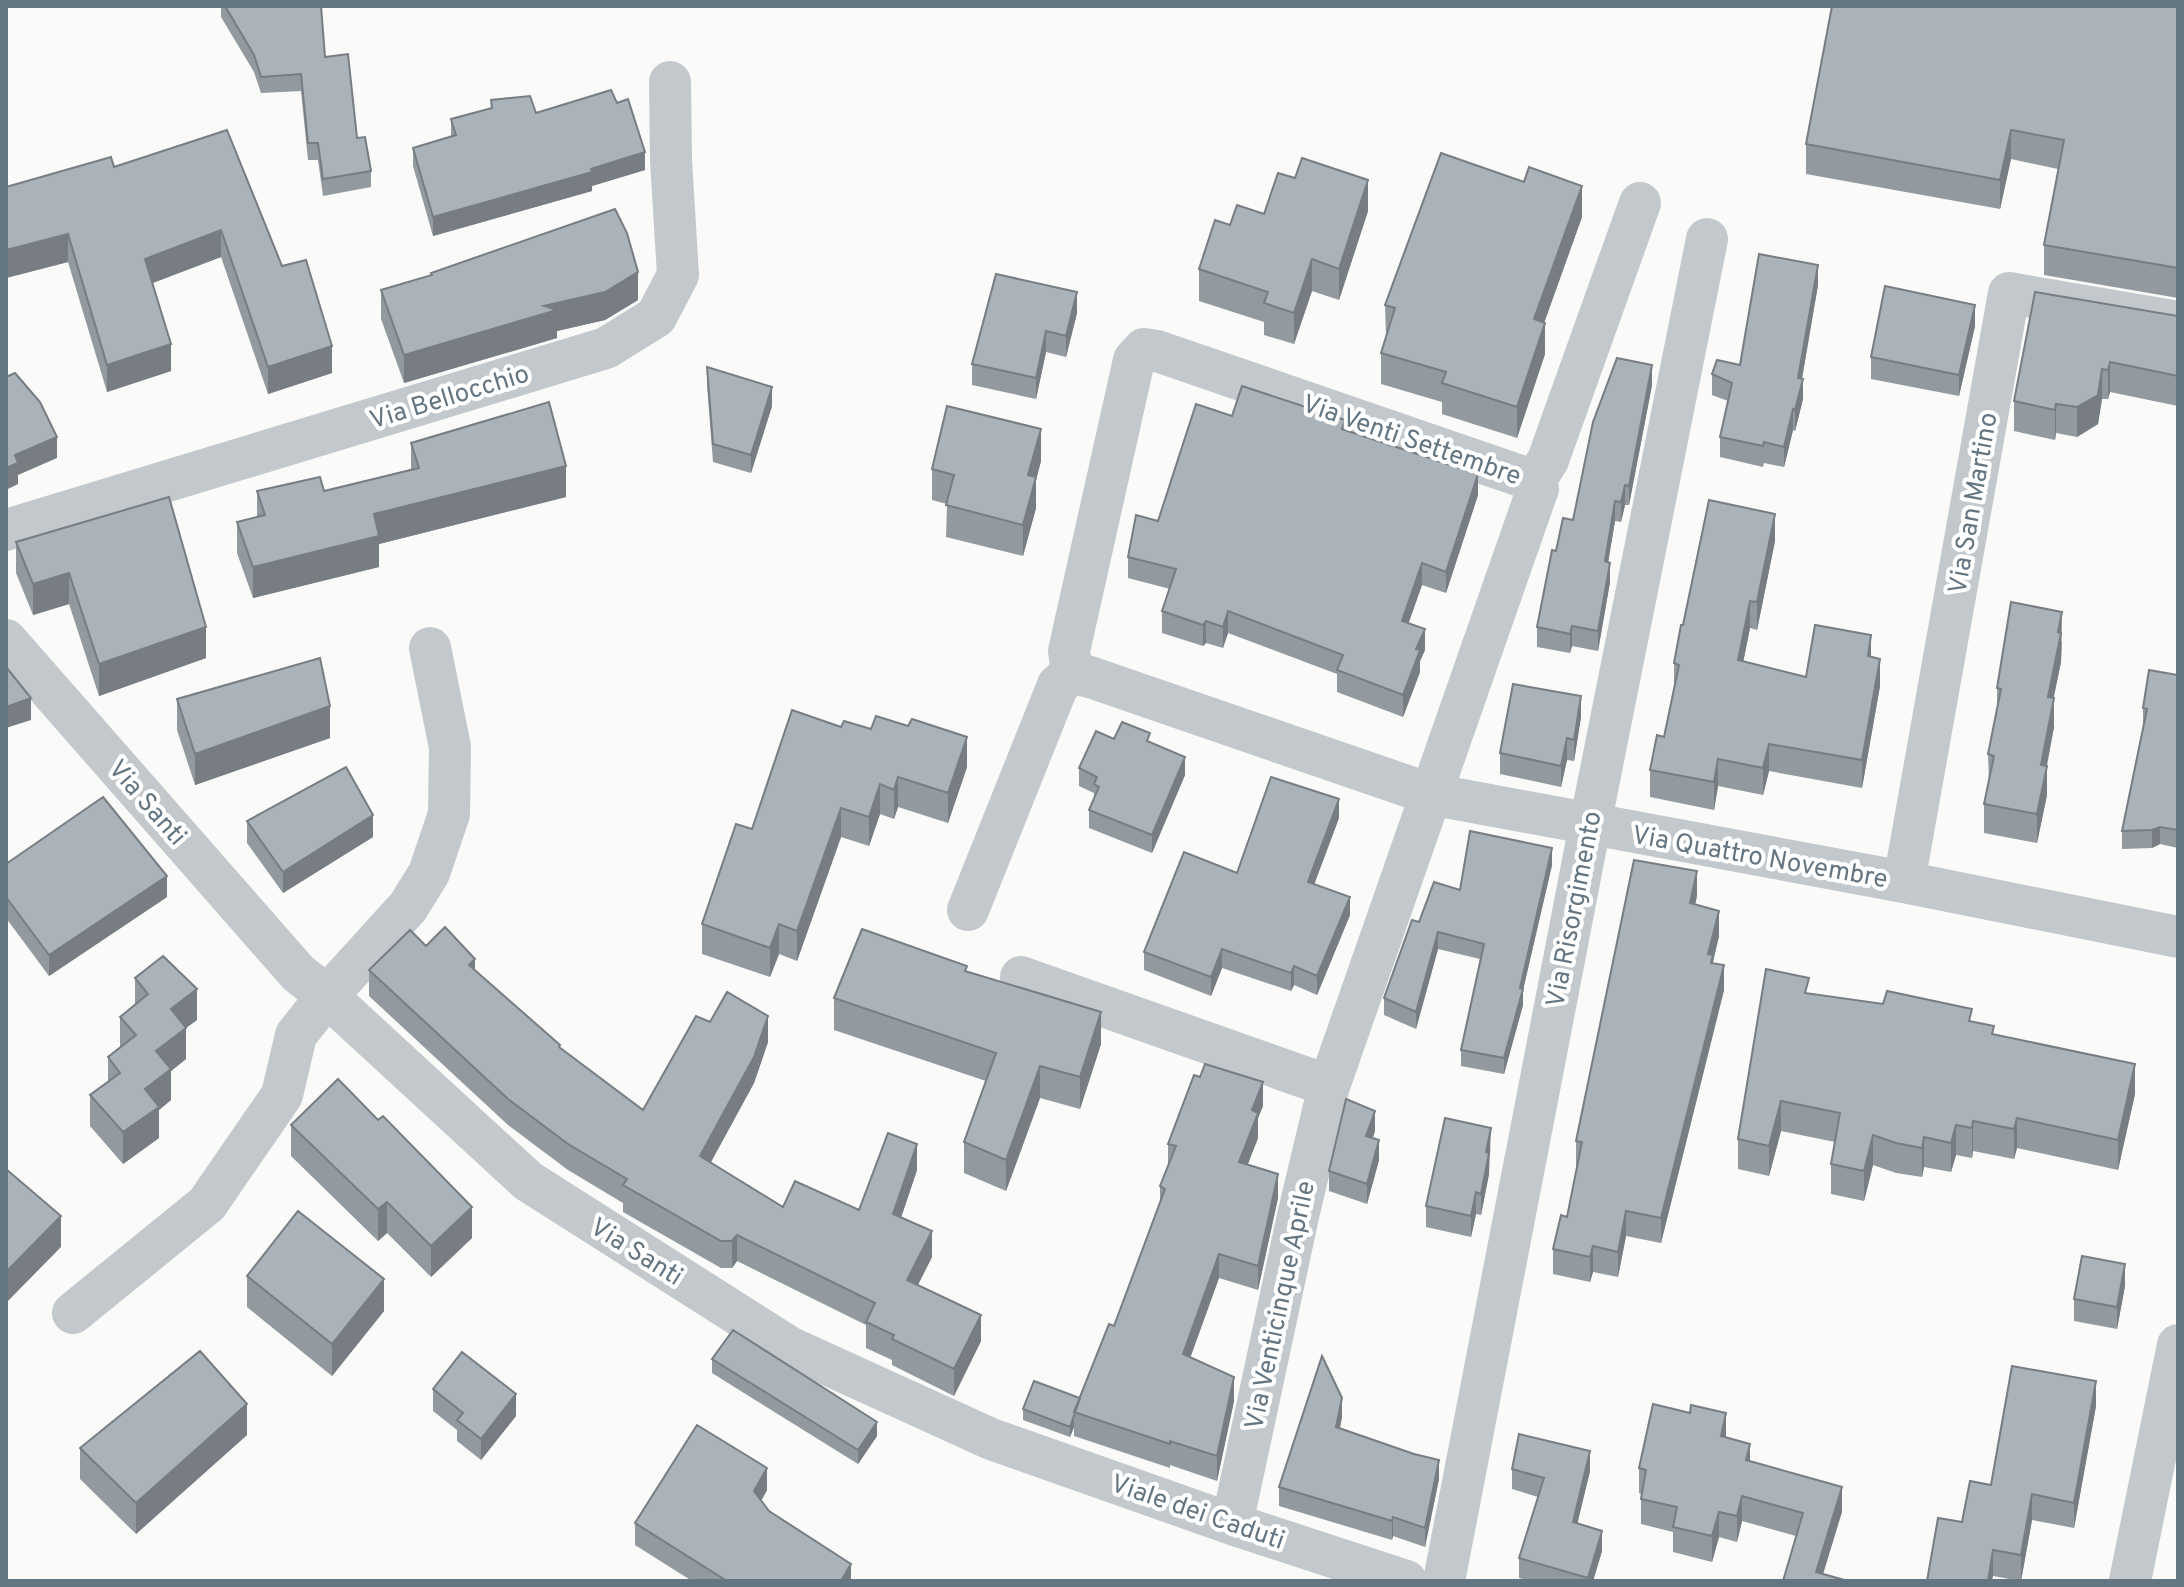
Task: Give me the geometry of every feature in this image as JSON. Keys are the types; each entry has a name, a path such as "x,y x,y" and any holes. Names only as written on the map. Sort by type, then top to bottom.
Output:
{"street":[{"name":"Via Bellocchio","path":"6,530 606,348 656,317 678,275 670,82"},
{"path":"1535,481 1548,460 1640,203"},
{"name":"Via Risorgimento","path":"1444,1581 1707,239"},
{"name":"Via San Martino","path":"1904,882 2009,293 2178,322"},
{"name":"Via Venti Settembre","path":"1072,673 1069,651 1134,360 1144,349 1157,351 1535,481 1538,489 1430,794"},
{"name":"Via Santi","path":"6,640 298,973 528,1181 789,1347 991,1439"},
{"path":"73,1313 207,1204 282,1095 296,1035 408,907 429,873 449,814 450,747 430,648"},
{"path":"968,910 1058,685 1072,673"},
{"name":"Via Quattro Novembre","path":"1072,673 1430,794 1904,882 2178,937"},
{"name":"Via Venticinque Aprile","path":"1232,1524 1329,1086 1430,794"},
{"path":"1021,977 1329,1086"},
{"path":"2130,1581 2178,1345"},
{"name":"Viale dei Caduti","path":"991,1439 1232,1524 1406,1581"}],"building":[{"path":"225,6 321,6 325,57 348,54 357,138 365,137 371,171 323,179 318,143 308,143 301,74 261,77 254,55"},
{"path":"1832,6 2178,6 2178,268 2044,245 2064,140 2011,130 2000,180 1806,144"},
{"path":"611,90 617,103 628,99 645,152 591,169 592,172 433,217 413,148 456,135 451,119 492,108 491,100 530,96 536,113"},
{"path":"227,130 282,266 306,260 332,346 268,367 221,230 145,259 171,344 107,365 68,234 6,250 6,187 111,157 114,167"},
{"path":"1441,153 1524,182 1529,167 1582,186 1534,319 1545,323 1517,407 1442,383 1446,372 1381,353 1395,308 1385,305"},
{"path":"1302,158 1368,180 1339,269 1312,259 1294,313 1264,303 1268,292 1199,269 1215,220 1230,225 1237,205 1264,214 1278,173 1295,178"},
{"path":"615,209 627,233 638,272 605,292 544,306 557,310 404,355 381,290 432,275"},
{"path":"1759,254 1818,265 1798,378 1803,379 1784,447 1720,437 1732,383 1712,374 1717,360 1740,365"},
{"path":"996,274 1077,292 1066,336 1046,331 1036,378 972,364"},
{"path":"1885,286 1975,305 1959,375 1871,357"},
{"path":"2035,292 2178,316 2178,376 2110,362 2108,370 2102,369 2098,395 2077,407 2056,404 2055,410 2014,401"},
{"path":"1617,358 1652,365 1629,486 1625,485 1621,502 1615,501 1605,561 1610,563 1598,631 1572,626 1570,634 1537,627 1552,550 1556,551 1563,518 1573,520 1593,422"},
{"path":"707,367 772,387 751,455 713,444"},
{"path":"15,373 40,402 57,437 15,455 18,463 6,468 6,377"},
{"path":"1242,386 1345,420 1342,429 1478,474 1446,572 1422,563 1402,621 1425,629 1403,695 1337,670 1343,655 1228,611 1223,627 1206,621 1203,625 1162,611 1176,569 1128,557 1136,515 1158,521 1196,404 1232,416"},
{"path":"549,402 566,466 374,514 379,536 253,567 237,522 265,515 257,491 320,477 324,491 419,468 411,443"},
{"path":"947,406 1041,429 1028,475 1036,477 1023,525 946,505 954,475 932,469"},
{"path":"169,497 206,627 99,664 69,573 33,584 16,542"},
{"path":"1709,500 1775,514 1757,602 1750,601 1738,660 1806,677 1815,625 1871,635 1868,656 1880,659 1862,760 1769,744 1763,768 1718,759 1714,782 1650,770 1657,735 1664,737 1679,665 1674,663 1681,625"},
{"path":"2011,602 2062,612 2058,632 2061,633 2048,697 2054,698 2041,765 2047,766 2037,814 1984,804 1994,756 1988,754 2001,689 1997,688"},
{"path":"320,658 330,706 195,754 177,699"},
{"path":"6,667 31,698 6,707"},
{"path":"2149,670 2178,675 2178,830 2160,827 2122,831 2147,709 2143,708"},
{"path":"1513,684 1581,696 1574,740 1567,738 1561,766 1500,753"},
{"path":"792,710 841,727 844,721 871,729 876,716 908,726 912,719 967,737 948,793 898,777 894,790 880,784 869,817 841,808 797,931 779,924 770,948 702,924 736,824 752,829"},
{"path":"1122,722 1150,733 1147,741 1185,757 1152,835 1089,810 1099,787 1094,784 1097,777 1079,768 1096,731 1114,739"},
{"path":"346,767 373,815 283,872 247,821"},
{"path":"1271,777 1339,799 1308,882 1350,897 1317,976 1294,966 1291,973 1222,949 1211,977 1144,952 1184,852 1237,873"},
{"path":"103,797 167,876 49,955 6,897 6,864"},
{"path":"1470,831 1552,848 1520,988 1523,989 1504,1058 1461,1050 1484,944 1438,932 1416,1012 1384,998 1412,920 1419,922 1434,882 1460,890"},
{"path":"1634,860 1697,871 1690,903 1719,911 1708,954 1713,955 1711,963 1724,965 1661,1218 1626,1211 1618,1252 1593,1246 1590,1257 1553,1249 1561,1215 1567,1217 1582,1142 1576,1141"},
{"path":"445,927 475,959 469,965 559,1047 643,1110 696,1016 710,1022 727,992 768,1016 754,1057 700,1156 783,1207 795,1181 859,1210 888,1133 917,1144 893,1214 932,1231 907,1280 981,1315 954,1369 892,1339 894,1335 866,1322 875,1303 737,1235 732,1241 721,1241 623,1185 627,1179 568,1144 508,1099 369,970 410,930 426,946"},
{"path":"862,929 967,966 965,971 1101,1012 1080,1077 1040,1066 1006,1160 964,1142 996,1053 834,998"},
{"path":"163,956 197,989 171,1009 186,1028 156,1051 171,1069 145,1089 159,1107 123,1132 90,1095 120,1073 108,1057 136,1035 120,1017 148,994 135,978"},
{"path":"1766,969 1809,978 1805,993 1883,1004 1887,991 1972,1009 1969,1021 1994,1026 1992,1034 2135,1064 2118,1140 2017,1118 2014,1129 1973,1121 1972,1128 1956,1125 1951,1143 1924,1137 1922,1148 1873,1135 1864,1171 1831,1164 1840,1113 1781,1101 1769,1146 1738,1139"},
{"path":"1205,1064 1263,1082 1252,1110 1258,1113 1239,1162 1278,1174 1258,1266 1219,1254 1183,1354 1234,1377 1217,1456 1074,1412 1109,1324 1114,1326 1165,1189 1160,1186 1176,1146 1168,1144 1194,1075 1200,1077"},
{"path":"338,1079 378,1120 383,1116 472,1207 431,1246 387,1202 378,1209 291,1125"},
{"path":"1346,1099 1375,1111 1366,1136 1379,1140 1367,1184 1329,1171"},
{"path":"1445,1118 1491,1128 1481,1194 1476,1192 1471,1216 1426,1206"},
{"path":"6,1169 61,1216 6,1272"},
{"path":"298,1211 384,1279 332,1344 247,1276"},
{"path":"2082,1256 2125,1264 2117,1307 2074,1299"},
{"path":"733,1330 877,1422 858,1450 712,1359"},
{"path":"200,1351 247,1404 136,1503 80,1448"},
{"path":"462,1352 516,1394 481,1439 457,1420 463,1413 433,1389"},
{"path":"1322,1356 1342,1398 1336,1427 1439,1460 1425,1528 1279,1487"},
{"path":"2012,1366 2096,1381 2074,1503 2032,1494 2021,1555 1993,1550 1988,1581 1927,1581 1938,1518 1962,1522 1970,1481 1991,1485"},
{"path":"1034,1381 1080,1398 1070,1427 1023,1409"},
{"path":"1653,1404 1690,1413 1691,1405 1726,1413 1721,1436 1750,1444 1746,1460 1842,1487 1816,1572 1848,1581 1783,1581 1803,1513 1742,1496 1737,1516 1719,1512 1712,1536 1673,1527 1677,1507 1641,1499 1646,1470 1639,1468"},
{"path":"697,1425 767,1468 754,1491 769,1511 851,1564 841,1581 727,1581 635,1523"},
{"path":"1519,1434 1590,1451 1573,1522 1602,1531 1588,1578 1519,1558 1544,1478 1512,1469"}]}
